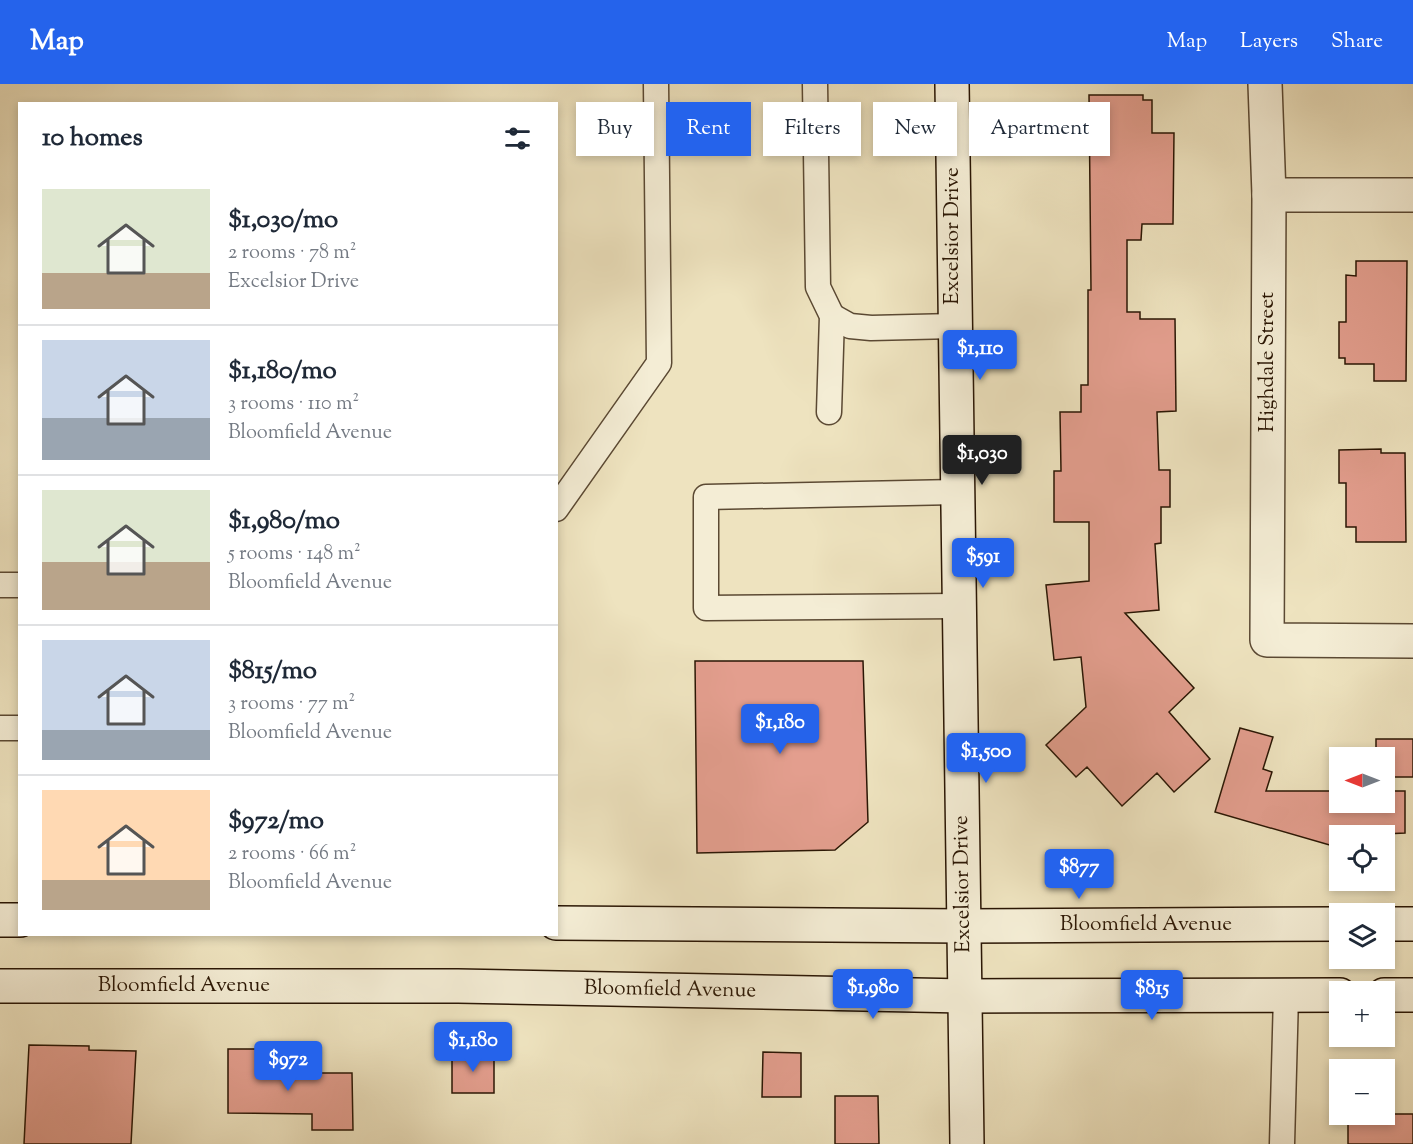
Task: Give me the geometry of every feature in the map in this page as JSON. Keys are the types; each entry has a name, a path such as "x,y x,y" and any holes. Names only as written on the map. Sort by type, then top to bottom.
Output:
{"main road":[{"name":"Excelsior Drive","path":"952,84 967,1144"},
{"name":"Highdale Street","path":"1265,84 1269,195 1267,640 1413,641"},
{"path":"1269,195 1413,195"},
{"path":"0,920 18,920"},
{"name":"Bloomfield Avenue","path":"558,923 964,926 1329,924"},
{"path":"1395,924 1413,924"},
{"name":"Bloomfield Avenue","path":"0,986 458,986 965,996 1329,995"},
{"path":"1395,995 1413,995"}],"lane":[{"path":"558,506 659,363 656,84"},
{"path":"815,84 818,286 832,316 829,412"},
{"path":"832,316 850,326 871,328 954,327"},
{"path":"956,492 706,497 706,608 958,606"},
{"path":"0,585 18,585"},
{"path":"0,728 18,728"},
{"path":"1282,1144 1286,995"}],"building":[{"path":"1089,95 1143,95 1143,100 1152,100 1152,133 1174,133 1173,224 1142,224 1141,240 1127,240 1127,312 1140,312 1140,319 1175,319 1176,411 1157,412 1159,470 1170,470 1170,507 1161,507 1161,543 1155,544 1159,610 1125,613 1194,688 1169,712 1210,759 1174,792 1157,773 1122,806 1087,767 1076,777 1046,745 1086,707 1081,657 1054,660 1046,585 1089,581 1089,522 1054,522 1054,471 1061,471 1060,412 1081,412 1081,385 1088,385 1088,290 1091,290 1090,156 1110,156 1110,102 1089,102"},
{"path":"1356,261 1407,261 1406,381 1374,381 1374,364 1345,364 1345,358 1339,358 1339,322 1346,322 1346,275 1356,276"},
{"path":"1381,449 1381,453 1405,453 1406,542 1356,542 1356,527 1346,527 1346,483 1339,483 1339,450"},
{"path":"695,661 863,661 868,822 835,850 697,853"},
{"path":"1240,728 1273,737 1263,769 1272,772 1266,791 1329,791 1329,813 1395,813 1395,791 1405,791 1405,833 1395,833 1395,825 1329,825 1329,845 1215,812"},
{"path":"1376,739 1413,739 1413,777 1395,777 1395,747 1376,747"},
{"path":"29,1045 89,1046 89,1050 136,1051 131,1144 24,1144"},
{"path":"228,1049 268,1049 268,1073 352,1073 353,1130 312,1130 312,1114 228,1113"},
{"path":"763,1052 801,1053 801,1097 762,1097"},
{"path":"452,1053 494,1053 494,1093 452,1093"},
{"path":"835,1096 878,1096 879,1144 835,1144"},
{"path":"1395,1114 1413,1114 1413,1144 1348,1144 1348,1125 1395,1125"}]}
